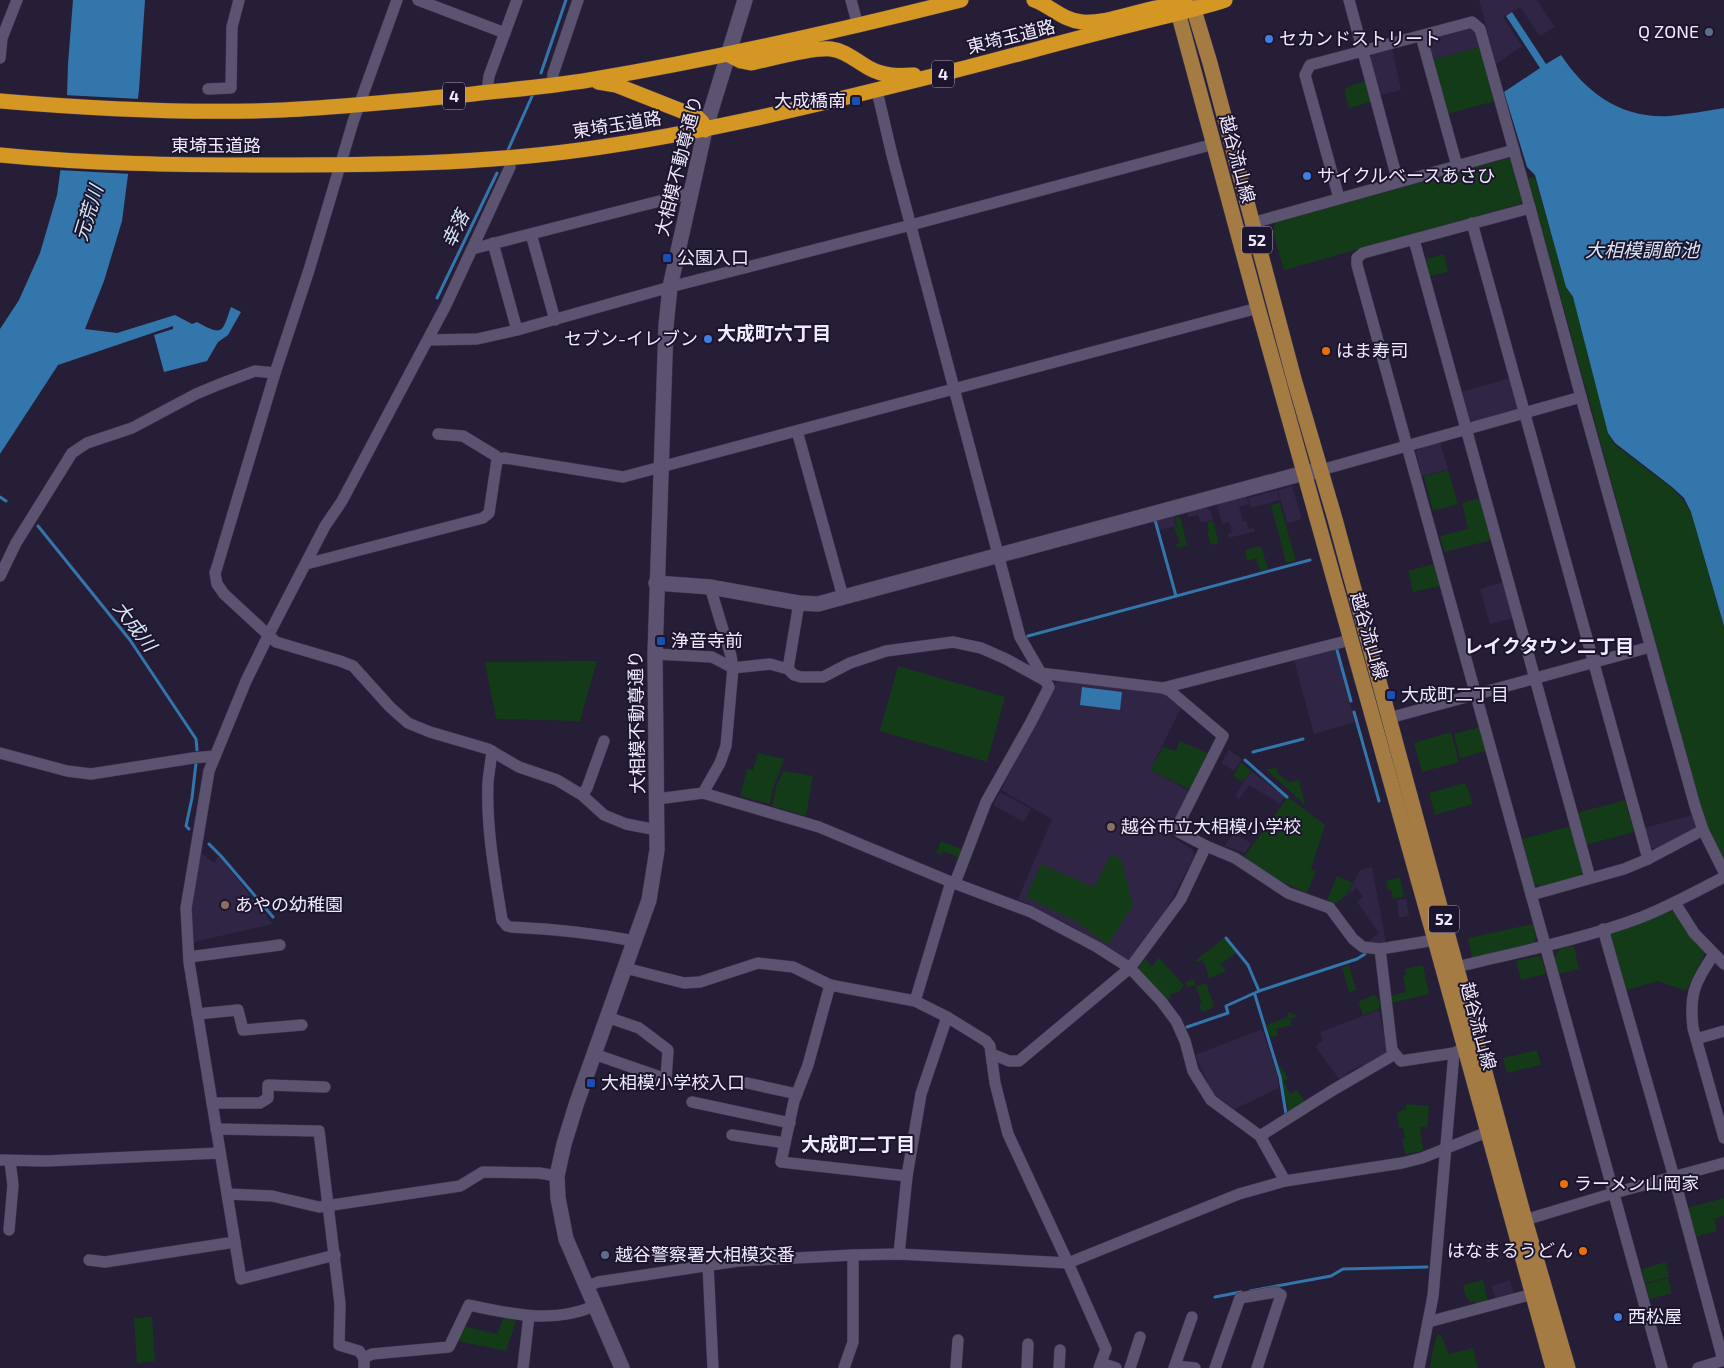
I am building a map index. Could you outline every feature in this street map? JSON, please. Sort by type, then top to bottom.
[{"type":"highway","name":"東埼玉道路","points":[[0,101],[116,109],[179,111],[283,110],[359,105],[487,92],[586,80],[727,54],[858,26],[961,0]]},
{"type":"highway","name":"4","points":[[1034,0],[1068,19],[1083,22],[1096,22],[1135,11],[1183,6]]},
{"type":"highway","name":"東埼玉道路","points":[[0,155],[177,165],[340,165],[449,162],[581,150],[706,130],[877,91],[952,72],[1183,6],[1225,0]]},
{"type":"highway","name":"4","points":[[727,54],[741,61],[751,63],[810,50],[832,49],[850,55],[868,68],[884,75],[900,76],[952,72]]},
{"type":"highway","points":[[586,80],[616,85],[697,117],[706,130]]},
{"type":"main road","name":"越谷流山線","points":[[1183,6],[1214,144],[1258,308],[1436,940],[1460,1051],[1487,1132],[1553,1368]]},
{"type":"main road","name":"越谷流山線","points":[[1183,6],[1252,223],[1525,1220],[1568,1368]]},
{"type":"street","points":[[0,58],[2,38],[16,0]]},
{"type":"street","points":[[208,89],[231,88],[232,27],[239,0]]},
{"type":"street","points":[[397,0],[359,105],[309,270],[275,373],[215,573],[217,584],[224,594],[276,642],[353,666],[390,707],[414,727],[492,751],[519,767],[557,780],[582,795],[604,815],[626,824],[657,830]]},
{"type":"street","points":[[418,0],[505,33]]},
{"type":"street","points":[[487,92],[489,76],[517,0]]},
{"type":"street","points":[[552,85],[552,74],[578,0]]},
{"type":"street","name":"大相模不動尊通り","points":[[622,1368],[566,1240],[558,1198],[557,1176],[564,1144],[577,1102],[649,900],[652,882],[657,850],[656,583],[666,326],[670,286],[706,130],[744,0]]},
{"type":"street","points":[[851,0],[858,26]]},
{"type":"street","points":[[1349,0],[1398,182]]},
{"type":"street","points":[[1339,198],[1305,75],[1310,65],[1472,22],[1480,28],[1650,647],[1703,830],[1724,872]]},
{"type":"street","points":[[1421,36],[1457,166]]},
{"type":"street","points":[[877,91],[1020,637],[1049,687],[986,802],[953,882],[915,1000]]},
{"type":"street","points":[[428,340],[477,339],[517,330],[670,286],[911,225],[1214,144]]},
{"type":"street","points":[[1252,223],[1514,150]]},
{"type":"street","points":[[335,1255],[241,1279],[197,1014],[189,957],[186,908],[210,771],[246,681],[325,526],[342,501],[446,305],[510,167],[509,158]]},
{"type":"street","points":[[472,249],[691,193]]},
{"type":"street","points":[[1530,208],[1363,253],[1358,258],[1356,264],[1662,1368]]},
{"type":"street","points":[[1472,223],[1648,859]]},
{"type":"street","points":[[531,234],[555,320]]},
{"type":"street","points":[[1414,240],[1590,878]]},
{"type":"street","points":[[494,243],[517,330]]},
{"type":"street","points":[[438,434],[463,436],[497,459],[505,458],[623,477],[1258,308]]},
{"type":"street","points":[[0,576],[16,543],[72,453],[88,444],[132,428],[204,390],[255,370],[275,373]]},
{"type":"street","points":[[656,583],[710,587],[814,605],[1407,447],[1581,397]]},
{"type":"street","points":[[797,431],[843,597]]},
{"type":"street","points":[[306,564],[484,518],[489,513],[497,459]]},
{"type":"street","points":[[703,793],[720,762],[726,746],[733,668],[710,587]]},
{"type":"street","points":[[788,669],[799,603]]},
{"type":"street","points":[[1163,688],[1350,640]]},
{"type":"street","points":[[655,654],[712,657],[733,668],[770,664],[788,669],[794,675],[800,677],[823,677],[850,663],[886,651],[954,642],[981,648],[1006,659],[1047,682]]},
{"type":"street","points":[[1389,718],[1650,647]]},
{"type":"street","points":[[1040,673],[1170,690],[1223,736],[1177,827],[1179,832],[1235,858],[1288,893],[1330,908],[1353,939],[1363,947],[1380,949],[1436,940]]},
{"type":"street","points":[[582,795],[587,788],[604,741]]},
{"type":"street","points":[[492,751],[488,782],[490,829],[502,920],[507,926],[511,927],[553,928],[635,941]]},
{"type":"street","points":[[0,753],[67,771],[91,774],[215,756]]},
{"type":"street","points":[[657,799],[703,793],[819,827],[1031,912],[1097,947],[1130,968],[1161,1001],[1176,1021],[1185,1041],[1193,1071],[1212,1100],[1260,1136],[1285,1181]]},
{"type":"street","points":[[1531,895],[1624,869],[1648,859],[1703,830]]},
{"type":"street","points":[[992,1054],[1009,1061],[1019,1061],[1130,968],[1180,899],[1206,846]]},
{"type":"street","points":[[1457,967],[1545,945],[1640,917],[1675,903],[1724,877]]},
{"type":"street","points":[[1675,903],[1694,933],[1724,964]]},
{"type":"street","points":[[1603,929],[1674,1177],[1723,1360],[1698,1368]]},
{"type":"street","points":[[189,957],[280,945]]},
{"type":"street","points":[[1380,949],[1392,1050],[1395,1054],[1401,1061],[1460,1051],[1447,1148],[1434,1296],[1418,1368]]},
{"type":"street","points":[[1714,954],[1700,973],[1692,992],[1691,1011],[1696,1039],[1724,1138]]},
{"type":"street","points":[[625,968],[684,982],[700,982],[758,963],[793,967],[830,985],[915,1000],[947,1017],[986,1042],[990,1046],[992,1054],[995,1083],[1008,1134],[1106,1349],[1100,1365],[1116,1368]]},
{"type":"street","points":[[830,985],[808,1065],[797,1094],[781,1162],[907,1176]]},
{"type":"street","points":[[197,1014],[238,1010],[243,1030],[302,1025]]},
{"type":"street","points":[[594,1054],[666,1079],[668,1050],[639,1028],[607,1017]]},
{"type":"street","points":[[899,1254],[907,1176],[921,1094],[947,1017]]},
{"type":"street","points":[[1696,1039],[1724,1031]]},
{"type":"street","points":[[1260,1136],[1395,1054]]},
{"type":"street","points":[[747,1083],[797,1094]]},
{"type":"street","points":[[212,1103],[260,1103],[268,1098],[268,1085],[325,1087]]},
{"type":"street","points":[[692,1102],[790,1123]]},
{"type":"street","points":[[216,1129],[319,1131],[340,1304],[339,1345],[360,1351],[364,1363],[372,1354],[449,1347],[469,1305],[529,1316],[552,1316],[585,1310],[594,1306]]},
{"type":"street","points":[[586,1287],[598,1282],[708,1264],[853,1255],[899,1254],[1068,1263],[1239,1194],[1285,1181],[1402,1163],[1422,1158],[1487,1132]]},
{"type":"street","points":[[732,1134],[785,1143]]},
{"type":"street","points":[[9,1230],[13,1185],[5,1161],[86,1160],[219,1153]]},
{"type":"street","points":[[1525,1220],[1724,1163]]},
{"type":"street","points":[[227,1194],[272,1196],[319,1207],[460,1186],[483,1172],[539,1173],[557,1176]]},
{"type":"street","points":[[89,1260],[105,1262],[235,1242]]},
{"type":"street","points":[[844,1368],[854,1342],[853,1255]]},
{"type":"street","points":[[708,1264],[713,1368]]},
{"type":"street","points":[[1215,1368],[1240,1298],[1276,1292],[1282,1296],[1256,1368]]},
{"type":"street","points":[[1428,1322],[1533,1294]]},
{"type":"street","points":[[523,1368],[529,1316]]},
{"type":"street","points":[[1192,1317],[1175,1367],[1195,1368]]},
{"type":"street","points":[[1130,1368],[1140,1337]]},
{"type":"street","points":[[956,1368],[958,1340]]},
{"type":"street","points":[[1027,1368],[1028,1344]]},
{"type":"street","points":[[1059,1368],[1060,1350]]},
{"type":"shaded area","points":[[1479,0],[1537,0],[1555,27],[1540,36],[1520,7],[1503,17],[1522,46],[1496,64]]},
{"type":"shaded area","points":[[1471,27],[1476,30],[1480,47],[1432,60],[1427,43],[1431,38]]},
{"type":"shaded area","points":[[1392,48],[1401,90],[1380,95],[1370,60],[1373,53]]},
{"type":"shaded area","points":[[1510,378],[1518,405],[1515,412],[1474,423],[1469,420],[1461,392]]},
{"type":"shaded area","points":[[1440,442],[1448,469],[1422,476],[1416,452],[1419,447]]},
{"type":"shaded area","points":[[1292,486],[1302,519],[1287,523],[1278,490]]},
{"type":"shaded area","points":[[1277,490],[1280,500],[1251,508],[1248,498]]},
{"type":"shaded area","points":[[1246,496],[1249,504],[1239,507],[1243,521],[1246,521],[1249,529],[1254,528],[1255,531],[1229,538],[1228,534],[1232,532],[1229,522],[1222,524],[1217,504]]},
{"type":"shaded area","points":[[1205,507],[1211,511],[1213,520],[1201,523],[1198,515],[1188,517],[1187,512]]},
{"type":"shaded area","points":[[1175,515],[1176,526],[1159,530],[1156,520]]},
{"type":"shaded area","points":[[1503,582],[1513,618],[1490,624],[1480,589]]},
{"type":"shaded area","points":[[1336,649],[1355,722],[1314,734],[1294,660]]},
{"type":"shaded area","name":"越谷市立大相模小学校","points":[[1060,679],[1166,693],[1182,706],[1150,770],[1190,791],[1169,835],[1193,850],[1194,857],[1168,906],[1131,959],[1123,960],[1076,928],[1018,899],[1052,819],[1001,790],[1056,682]]},
{"type":"shaded area","points":[[1229,750],[1242,759],[1234,771],[1221,763]]},
{"type":"shaded area","points":[[1251,771],[1285,797],[1280,804],[1249,785],[1239,799],[1235,796]]},
{"type":"shaded area","points":[[1000,792],[1031,809],[1024,822],[993,805]]},
{"type":"shaded area","points":[[1693,815],[1696,825],[1693,831],[1657,850],[1648,846],[1644,828]]},
{"type":"shaded area","points":[[1236,829],[1242,833],[1240,837],[1251,843],[1245,853],[1225,846]]},
{"type":"shaded area","name":"あやの幼稚園","points":[[201,853],[214,863],[219,856],[273,924],[194,942],[191,918],[192,892]]},
{"type":"shaded area","points":[[1372,867],[1386,943],[1370,944],[1368,942],[1379,933],[1357,902],[1363,897],[1357,888],[1348,894],[1360,870]]},
{"type":"shaded area","points":[[1406,899],[1409,916],[1399,918],[1397,900]]},
{"type":"shaded area","points":[[1379,1010],[1387,1051],[1386,1055],[1349,1071],[1340,1080],[1315,1046],[1323,1040],[1320,1032]]},
{"type":"shaded area","points":[[1262,1029],[1278,1076],[1279,1088],[1235,1109],[1213,1094],[1195,1055]]},
{"type":"shaded area","points":[[1497,1239],[1502,1258],[1487,1262],[1482,1243]]},
{"type":"shaded area","points":[[1510,1280],[1514,1295],[1496,1301],[1492,1286]]},
{"type":"green space","points":[[1480,47],[1495,101],[1447,114],[1432,60]]},
{"type":"green space","points":[[1366,81],[1371,102],[1349,108],[1344,89]]},
{"type":"green space","points":[[1512,159],[1523,200],[1519,204],[1284,270],[1273,232],[1276,222]]},
{"type":"green space","points":[[1528,178],[1535,178],[1567,289],[1574,300],[1609,436],[1615,445],[1673,489],[1684,501],[1692,515],[1724,628],[1724,861],[1707,824],[1697,793]]},
{"type":"green space","points":[[1444,254],[1448,272],[1430,276],[1426,259]]},
{"type":"green space","points":[[1448,470],[1458,504],[1433,511],[1424,476]]},
{"type":"green space","points":[[1481,498],[1492,540],[1444,552],[1440,536],[1468,529],[1462,503]]},
{"type":"green space","points":[[1280,503],[1296,561],[1286,563],[1271,505]]},
{"type":"green space","points":[[1176,516],[1181,519],[1187,545],[1177,548],[1176,544],[1180,543],[1174,527],[1177,526]]},
{"type":"green space","points":[[1213,521],[1219,543],[1211,545],[1207,532],[1209,531],[1207,523]]},
{"type":"green space","points":[[1261,546],[1268,569],[1260,571],[1256,558],[1247,561],[1245,550]]},
{"type":"green space","points":[[1434,564],[1440,586],[1413,592],[1408,571]]},
{"type":"green space","points":[[597,661],[580,721],[496,719],[485,662]]},
{"type":"green space","points":[[898,666],[1005,697],[987,762],[880,731]]},
{"type":"green space","points":[[1480,727],[1486,751],[1460,758],[1454,734]]},
{"type":"green space","points":[[1451,732],[1459,762],[1422,772],[1414,743]]},
{"type":"green space","points":[[1180,741],[1209,754],[1191,790],[1150,770],[1163,747],[1176,751]]},
{"type":"green space","points":[[758,753],[784,759],[773,789],[770,804],[740,796],[747,769],[753,770]]},
{"type":"green space","points":[[1241,762],[1251,771],[1243,782],[1233,776]]},
{"type":"green space","points":[[1276,767],[1278,774],[1289,782],[1299,780],[1305,805],[1267,770]]},
{"type":"green space","points":[[783,771],[813,776],[806,816],[772,806],[776,787]]},
{"type":"green space","points":[[1464,783],[1468,788],[1472,804],[1435,815],[1429,793]]},
{"type":"green space","points":[[1288,797],[1325,825],[1311,869],[1316,871],[1307,893],[1268,875],[1244,857]]},
{"type":"green space","points":[[1625,800],[1634,832],[1585,845],[1577,813]]},
{"type":"green space","points":[[1571,826],[1583,871],[1579,877],[1543,888],[1534,883],[1522,839]]},
{"type":"green space","points":[[941,841],[964,850],[960,858],[943,851],[941,855],[936,853]]},
{"type":"green space","points":[[1111,854],[1121,859],[1133,905],[1108,945],[1075,921],[1026,897],[1041,864],[1094,887]]},
{"type":"green space","points":[[1337,876],[1353,883],[1346,896],[1335,904],[1327,900]]},
{"type":"green space","points":[[1400,877],[1404,897],[1393,899],[1386,881]]},
{"type":"green space","points":[[1668,911],[1673,911],[1705,953],[1686,991],[1658,981],[1627,990],[1610,935],[1613,930]]},
{"type":"green space","points":[[1533,924],[1536,938],[1534,943],[1472,958],[1468,938]]},
{"type":"green space","points":[[1224,938],[1236,953],[1221,964],[1226,971],[1209,979],[1205,963],[1203,964],[1202,960],[1197,962],[1196,960]]},
{"type":"green space","points":[[1574,946],[1579,969],[1559,974],[1554,958],[1559,949]]},
{"type":"green space","points":[[1538,956],[1542,959],[1546,974],[1521,980],[1516,961]]},
{"type":"green space","points":[[1159,958],[1184,985],[1179,992],[1171,994],[1167,1003],[1138,968],[1145,959],[1152,966]]},
{"type":"green space","points":[[1349,965],[1356,990],[1349,992],[1342,967]]},
{"type":"green space","points":[[1423,965],[1429,994],[1392,1003],[1390,996],[1406,992],[1403,976],[1406,975],[1405,969]]},
{"type":"green space","points":[[1194,979],[1196,987],[1206,983],[1214,1006],[1211,1009],[1202,1012],[1199,1004],[1202,1003],[1195,985],[1187,987],[1185,982]]},
{"type":"green space","points":[[1374,995],[1379,1000],[1379,1009],[1363,1015],[1358,1002]]},
{"type":"green space","points":[[1288,1012],[1299,1016],[1290,1019],[1291,1025],[1276,1029],[1278,1035],[1271,1038],[1266,1025],[1287,1018]]},
{"type":"green space","points":[[1537,1050],[1541,1065],[1507,1073],[1503,1058]]},
{"type":"green space","points":[[1277,1064],[1288,1078],[1284,1082],[1290,1094],[1297,1090],[1305,1102],[1289,1113]]},
{"type":"green space","points":[[1406,1104],[1429,1106],[1427,1127],[1420,1127],[1423,1151],[1405,1154],[1402,1139],[1405,1139],[1403,1128],[1399,1128],[1397,1112],[1406,1109]]},
{"type":"green space","points":[[1724,1198],[1724,1216],[1714,1219],[1717,1231],[1695,1237],[1687,1208]]},
{"type":"green space","points":[[1666,1262],[1669,1277],[1645,1283],[1642,1269]]},
{"type":"green space","points":[[1668,1278],[1672,1293],[1650,1299],[1645,1284]]},
{"type":"green space","points":[[1483,1280],[1488,1302],[1476,1305],[1475,1301],[1470,1302],[1469,1298],[1466,1298],[1463,1285]]},
{"type":"green space","points":[[152,1317],[155,1361],[137,1363],[134,1318]]},
{"type":"green space","points":[[504,1317],[516,1321],[506,1351],[457,1341],[463,1326],[497,1334]]},
{"type":"green space","points":[[1437,1334],[1441,1336],[1449,1354],[1473,1348],[1478,1368],[1431,1368],[1430,1364]]},
{"type":"water","name":"元荒川","points":[[73,0],[145,0],[139,90],[122,221],[104,281],[85,329],[117,333],[175,315],[192,324],[197,322],[212,330],[221,330],[231,307],[241,312],[228,335],[218,342],[207,361],[164,372],[154,335],[173,329],[173,326],[58,365],[0,454],[0,329],[19,300],[40,253],[57,195],[66,129],[68,64]]},
{"type":"water","name":"大相模調節池","points":[[1512,12],[1546,64],[1561,55],[1571,69],[1594,92],[1621,108],[1653,116],[1670,116],[1724,108],[1724,626],[1691,512],[1684,498],[1615,443],[1608,433],[1573,297],[1566,287],[1535,175],[1527,167],[1504,92],[1540,68],[1506,16]]},
{"type":"water","points":[[1082,687],[1122,692],[1120,710],[1080,705]]},
{"type":"pier","points":[[64,95],[140,99],[131,174],[58,170],[63,129]]},
{"type":"waterway","name":"幸落","points":[[541,73],[566,0]]},
{"type":"waterway","name":"幸落","points":[[508,150],[533,94]]},
{"type":"waterway","name":"幸落","points":[[437,298],[497,173]]},
{"type":"waterway","name":"大成川","points":[[0,497],[6,501]]},
{"type":"waterway","points":[[1155,520],[1176,596]]},
{"type":"waterway","name":"大成川","points":[[38,526],[130,640],[196,739],[197,750]]},
{"type":"waterway","points":[[1028,636],[1310,560]]},
{"type":"waterway","points":[[1337,650],[1351,701]]},
{"type":"waterway","points":[[1354,712],[1379,801]]},
{"type":"waterway","points":[[1253,752],[1303,739]]},
{"type":"waterway","points":[[1245,760],[1287,797]]},
{"type":"waterway","name":"大成川","points":[[189,829],[186,826],[192,798],[196,763]]},
{"type":"waterway","name":"大成川","points":[[209,844],[273,917]]},
{"type":"waterway","points":[[1226,938],[1248,965],[1259,991]]},
{"type":"waterway","points":[[1187,1027],[1228,1013],[1226,1006],[1259,991],[1357,959],[1365,954]]},
{"type":"waterway","points":[[1255,995],[1280,1077],[1286,1114]]},
{"type":"waterway","points":[[1250,1291],[1331,1276],[1343,1269],[1427,1267]]},
{"type":"waterway","points":[[1215,1297],[1241,1292]]},
{"type":"place","name":"Q ZONE","points":[[1709,32]]},
{"type":"place","name":"セカンドストリート","points":[[1269,39]]},
{"type":"place","name":"大成橋南","points":[[856,101]]},
{"type":"place","name":"サイクルベースあさひ","points":[[1307,176]]},
{"type":"place","name":"公園入口","points":[[667,258]]},
{"type":"place","name":"セブン-イレブン","points":[[708,339]]},
{"type":"place","name":"はま寿司","points":[[1326,351]]},
{"type":"place","name":"浄音寺前","points":[[661,641]]},
{"type":"place","name":"大成町二丁目","points":[[1391,695]]},
{"type":"place","name":"越谷市立大相模小学校","points":[[1111,827]]},
{"type":"place","name":"あやの幼稚園","points":[[225,905]]},
{"type":"place","name":"大相模小学校入口","points":[[591,1083]]},
{"type":"place","name":"ラーメン山岡家","points":[[1564,1184]]},
{"type":"place","name":"はなまるうどん","points":[[1583,1251]]},
{"type":"place","name":"越谷警察署大相模交番","points":[[605,1255]]},
{"type":"place","name":"西松屋","points":[[1618,1317]]},
{"type":"district","name":"大成町六丁目","points":[[774,333]]},
{"type":"district","name":"レイクタウン二丁目","points":[[1549,646]]},
{"type":"district","name":"大成町二丁目","points":[[858,1144]]}]
